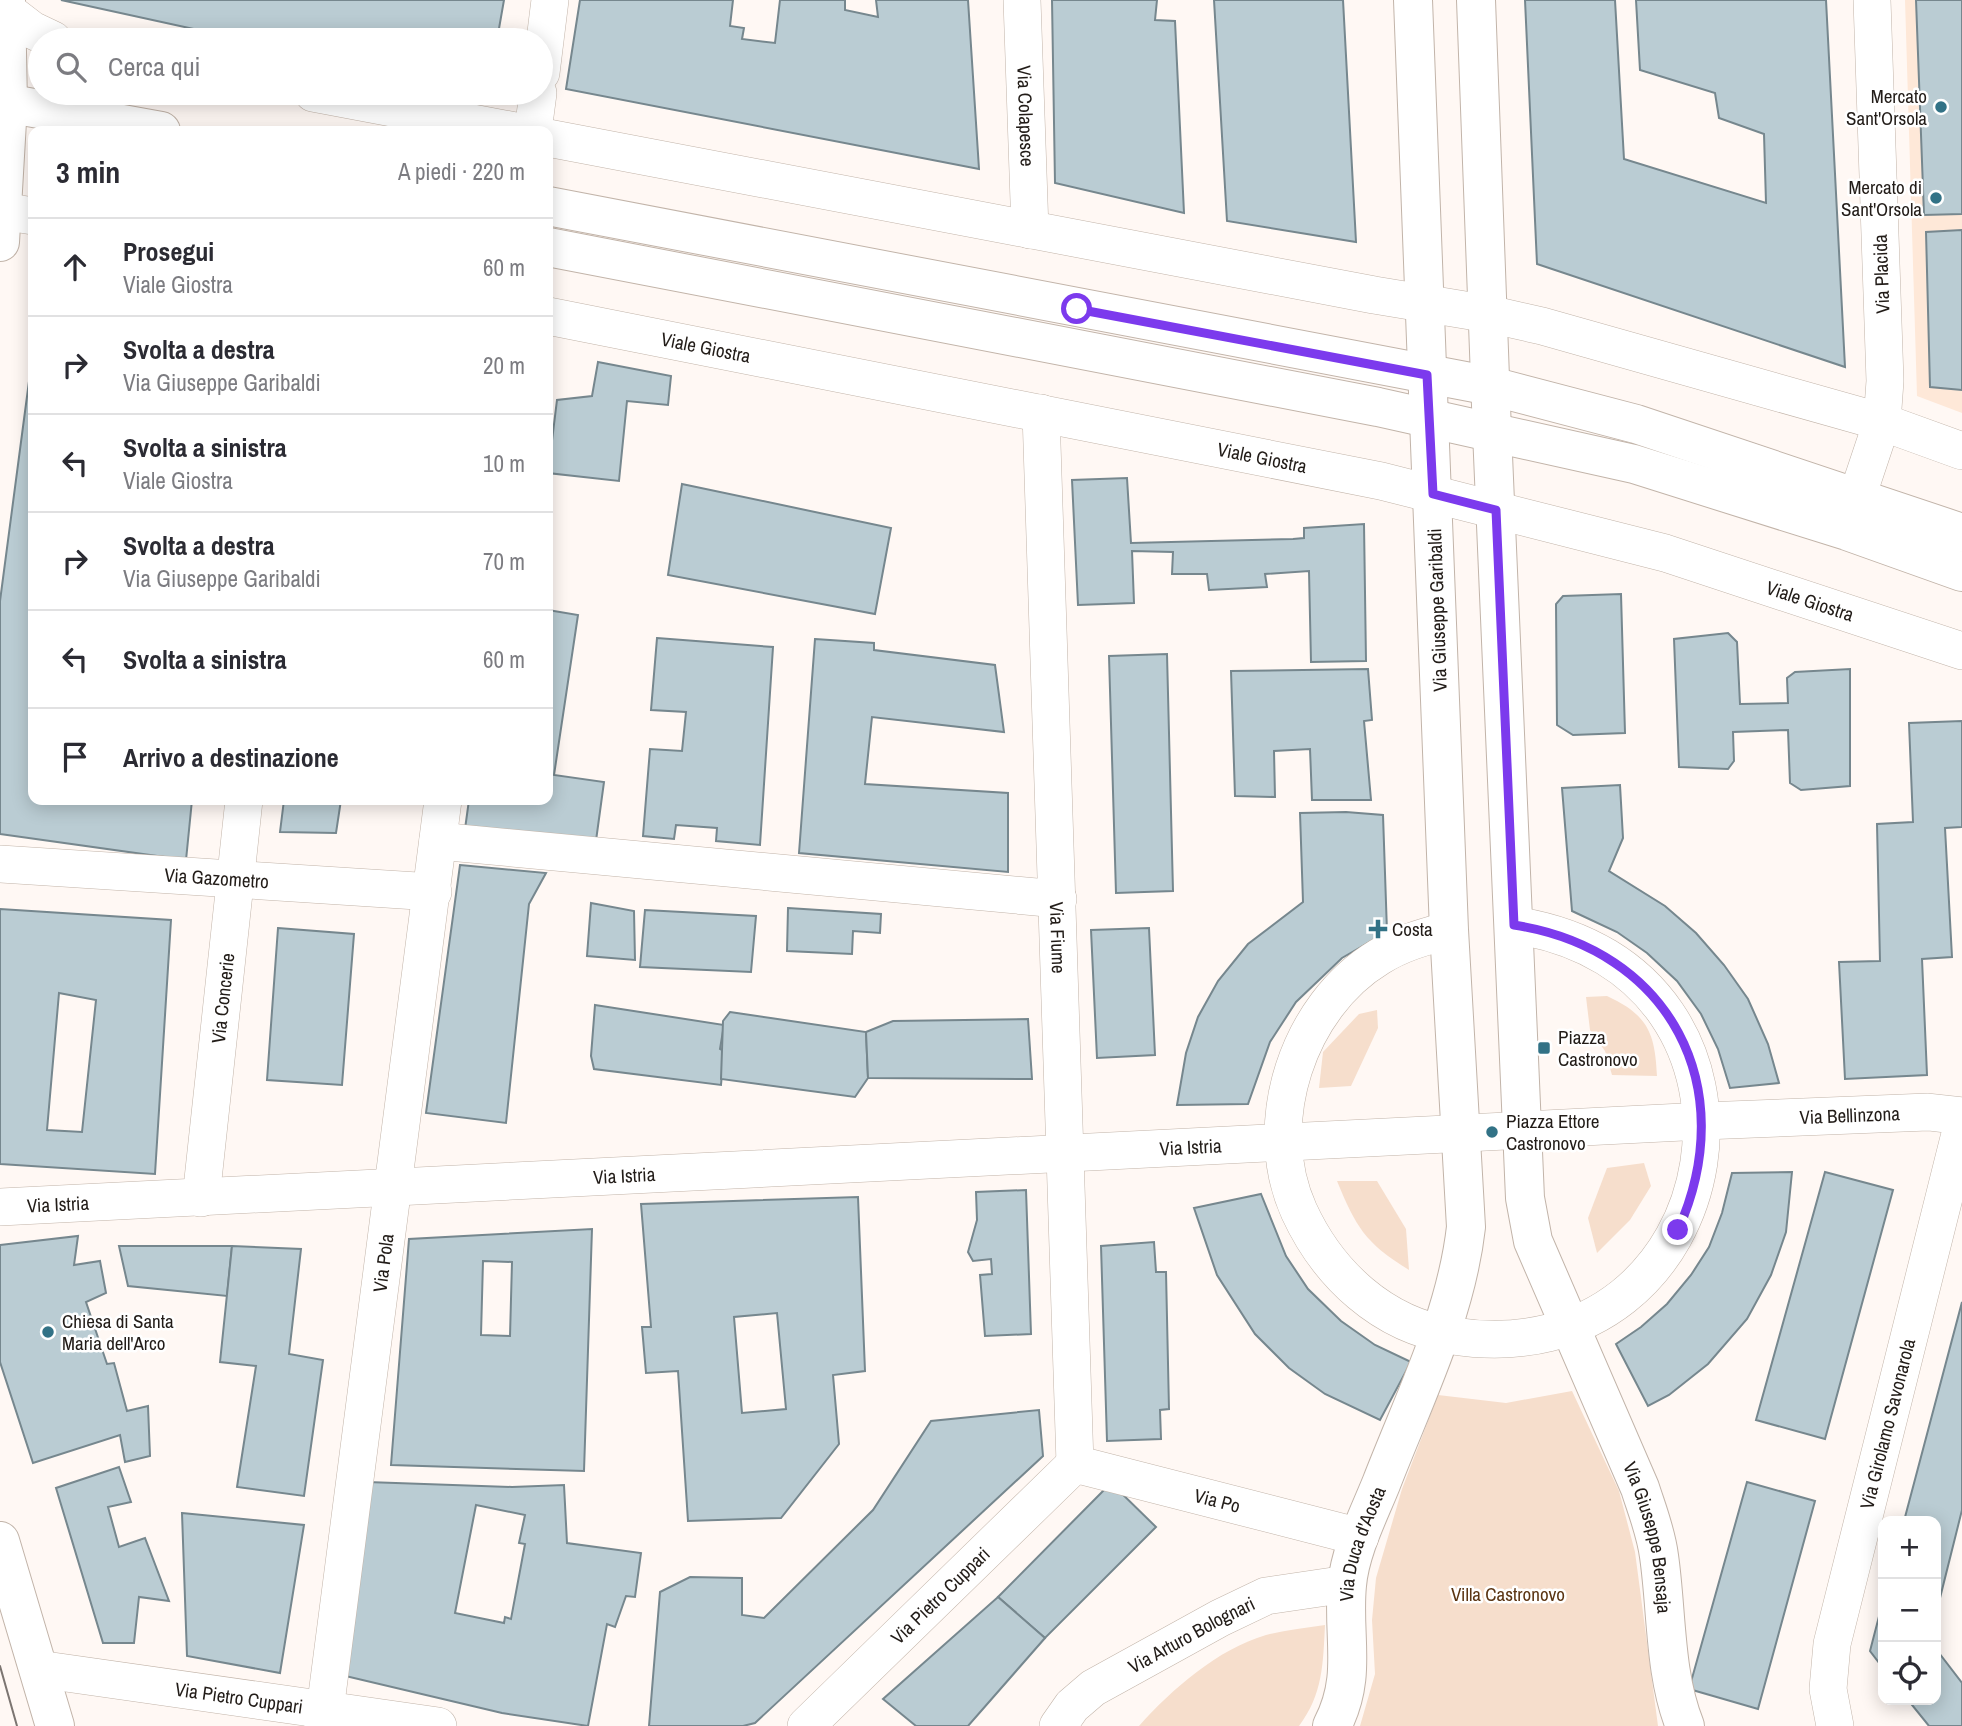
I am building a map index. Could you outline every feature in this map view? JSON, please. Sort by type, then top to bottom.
[{"type":"main road","name":"Via Giuseppe Garibaldi","points":[[1413,0],[1449,930],[1461,1135]]},
{"type":"main road","points":[[1476,0],[1522,1132]]},
{"type":"main road","points":[[6,5],[16,54],[4,103],[13,144],[12,223]]},
{"type":"main road","points":[[4,103],[133,126]]},
{"type":"main road","points":[[553,207],[1491,386],[1636,424],[1962,533]]},
{"type":"main road","points":[[553,248],[1429,419],[1634,464],[1847,531],[1962,572]]},
{"type":"main road","name":"Via Giuseppe Bensaja","points":[[1522,1132],[1525,1198],[1533,1241],[1640,1488],[1652,1523],[1659,1553],[1673,1677],[1685,1726]]},
{"type":"main road","name":"Via Duca d'Aosta","points":[[1332,1726],[1344,1703],[1348,1675],[1347,1584],[1360,1537],[1433,1350],[1461,1269],[1466,1227],[1461,1135]]},
{"type":"main road","points":[[0,1541],[55,1726]]},
{"type":"street","points":[[547,28],[550,0]]},
{"type":"street","name":"Via Colapesce","points":[[1023,0],[1030,230]]},
{"type":"street","name":"Via Placida","points":[[1857,496],[1882,422],[1885,381],[1872,0]]},
{"type":"street","points":[[6,5],[30,28]]},
{"type":"street","points":[[377,105],[488,126]]},
{"type":"street","points":[[534,126],[536,105]]},
{"type":"street","points":[[553,139],[1425,305],[1489,314],[1882,422],[1962,452]]},
{"type":"street","name":"Viale Giostra","points":[[553,317],[1381,481],[1665,554],[1962,651]]},
{"type":"street","name":"Via Fiume","points":[[1041,413],[1075,1464]]},
{"type":"street","name":"Via Concerie","points":[[201,1198],[244,805]]},
{"type":"street","name":"Via Pola","points":[[324,1717],[442,805]]},
{"type":"street","points":[[438,841],[1058,899]]},
{"type":"street","name":"Via Gazometro","points":[[0,864],[433,892]]},
{"type":"street","points":[[1449,930],[1408,941],[1376,958],[1348,981],[1324,1008],[1306,1039],[1292,1072],[1285,1108],[1267,1144],[1288,1176],[1297,1207],[1331,1264],[1379,1308],[1409,1323],[1433,1350],[1483,1340],[1526,1339],[1575,1343],[1602,1311],[1632,1289],[1664,1251],[1693,1196],[1701,1160],[1719,1121],[1698,1086],[1687,1051],[1670,1018],[1646,989],[1619,964],[1587,945],[1553,931],[1514,925]]},
{"type":"street","name":"Via Bellinzona","points":[[1522,1132],[1928,1112],[1962,1116]]},
{"type":"street","name":"Via Girolamo Savonarola","points":[[1834,1725],[1828,1689],[1832,1644],[1962,1126]]},
{"type":"street","name":"Via Istria","points":[[0,1207],[1522,1132]]},
{"type":"street","name":"Via Po","points":[[1075,1464],[1360,1537]]},
{"type":"street","name":"Via Pietro Cuppari","points":[[806,1726],[1075,1464]]},
{"type":"street","name":"Via Arturo Bolognari","points":[[1058,1726],[1072,1706],[1101,1683],[1220,1618],[1266,1596],[1347,1584]]},
{"type":"street","name":"Via Pietro Cuppari","points":[[38,1669],[324,1717],[438,1726]]},
{"type":"shaded area","name":"Mercato di Sant'Orsola","points":[[1905,0],[1962,0],[1962,413],[1917,396]]},
{"type":"green space","points":[[1607,996],[1632,1010],[1647,1027],[1654,1048],[1657,1076],[1612,1075],[1605,1051],[1590,1030],[1586,997]]},
{"type":"green space","points":[[1377,1010],[1378,1028],[1351,1086],[1319,1088],[1323,1052],[1359,1014]]},
{"type":"green space","points":[[1644,1163],[1651,1186],[1630,1220],[1597,1253],[1588,1218],[1607,1168]]},
{"type":"green space","points":[[1337,1181],[1377,1181],[1406,1229],[1409,1270],[1382,1251],[1364,1233],[1350,1211]]},
{"type":"green space","name":"Villa Castronovo","points":[[1572,1391],[1619,1491],[1635,1552],[1658,1726],[1360,1726],[1375,1674],[1372,1620],[1376,1578],[1402,1489],[1438,1395],[1506,1403]]},
{"type":"green space","points":[[1325,1625],[1317,1690],[1299,1726],[1139,1726],[1181,1685],[1213,1660],[1231,1650],[1266,1635]]},
{"type":"building","points":[[61,0],[504,0],[499,28],[189,28]]},
{"type":"building","points":[[580,0],[733,0],[730,26],[744,28],[742,39],[775,43],[780,0],[845,0],[845,10],[878,17],[876,0],[968,0],[979,169],[566,89]]},
{"type":"building","points":[[1052,0],[1157,0],[1155,20],[1175,21],[1184,213],[1055,183]]},
{"type":"building","points":[[1214,0],[1343,0],[1356,242],[1227,221]]},
{"type":"building","points":[[1525,0],[1615,0],[1624,159],[1766,203],[1764,134],[1719,118],[1715,93],[1640,70],[1636,0],[1826,0],[1845,367],[1537,264]]},
{"type":"building","name":"Mercato Sant'Orsola","points":[[1916,0],[1962,0],[1962,214],[1924,215]]},
{"type":"building","points":[[1962,230],[1962,390],[1930,387],[1926,232]]},
{"type":"building","points":[[598,362],[671,376],[668,405],[627,401],[619,481],[553,474],[553,432],[557,400],[592,396]]},
{"type":"building","points":[[28,389],[28,805],[192,805],[186,860],[0,834],[0,601]]},
{"type":"building","points":[[1127,478],[1131,543],[1293,539],[1304,538],[1304,528],[1364,524],[1366,661],[1311,662],[1309,571],[1265,574],[1267,587],[1209,590],[1207,574],[1172,574],[1173,552],[1132,551],[1134,603],[1078,605],[1072,480]]},
{"type":"building","points":[[682,484],[891,528],[875,614],[668,575]]},
{"type":"building","points":[[1621,594],[1625,733],[1573,735],[1557,725],[1556,604],[1563,596]]},
{"type":"building","points":[[553,611],[578,615],[554,775],[604,782],[595,848],[465,829],[468,805],[553,805]]},
{"type":"building","points":[[1728,633],[1737,642],[1740,704],[1788,703],[1787,678],[1795,672],[1850,669],[1850,786],[1801,790],[1790,783],[1788,730],[1733,732],[1734,761],[1728,769],[1679,767],[1674,639]]},
{"type":"building","points":[[657,638],[773,647],[760,845],[716,841],[717,828],[676,825],[674,839],[643,836],[650,749],[682,751],[686,712],[651,710]]},
{"type":"building","points":[[815,639],[874,643],[874,650],[995,665],[1004,732],[872,717],[865,784],[1008,793],[1008,872],[799,853]]},
{"type":"building","points":[[1167,654],[1173,891],[1116,893],[1109,656]]},
{"type":"building","points":[[1368,669],[1372,720],[1364,721],[1371,800],[1312,800],[1310,749],[1274,751],[1275,797],[1235,796],[1231,671]]},
{"type":"building","points":[[1962,721],[1962,827],[1945,828],[1952,957],[1922,959],[1927,1075],[1845,1079],[1839,962],[1880,961],[1877,824],[1913,822],[1909,723]]},
{"type":"building","points":[[1620,785],[1623,838],[1609,871],[1665,906],[1696,933],[1724,965],[1748,999],[1768,1044],[1779,1083],[1730,1088],[1718,1049],[1701,1014],[1677,981],[1647,953],[1617,932],[1572,911],[1562,788]]},
{"type":"building","points":[[283,805],[340,805],[336,833],[280,832]]},
{"type":"building","points":[[1346,812],[1383,815],[1387,932],[1342,958],[1296,1002],[1270,1042],[1248,1104],[1177,1105],[1186,1053],[1198,1017],[1218,981],[1248,944],[1303,902],[1300,813]]},
{"type":"building","points":[[460,865],[546,873],[529,904],[506,1123],[426,1113]]},
{"type":"building","points":[[591,903],[634,911],[635,960],[587,956]]},
{"type":"building","points":[[788,908],[881,914],[880,933],[853,931],[852,954],[787,951]]},
{"type":"building","points":[[0,909],[171,920],[155,1174],[0,1164]],"holes":[[[59,993],[96,1000],[82,1132],[47,1130]]]},
{"type":"building","points":[[645,910],[756,916],[751,972],[640,967]]},
{"type":"building","points":[[278,928],[354,934],[342,1085],[267,1080]]},
{"type":"building","points":[[1149,928],[1155,1055],[1097,1058],[1091,930]]},
{"type":"building","points":[[595,1005],[724,1025],[720,1049],[724,1051],[721,1085],[594,1069],[591,1056]]},
{"type":"building","points":[[730,1012],[866,1032],[868,1078],[855,1097],[721,1079],[723,1021]]},
{"type":"building","points":[[1028,1019],[1032,1079],[868,1078],[866,1032],[893,1021]]},
{"type":"building","points":[[1792,1172],[1786,1232],[1771,1275],[1747,1319],[1708,1364],[1669,1395],[1648,1406],[1616,1344],[1667,1304],[1691,1275],[1709,1247],[1722,1213],[1732,1173]]},
{"type":"building","points":[[1825,1172],[1893,1190],[1825,1439],[1756,1420]]},
{"type":"building","points":[[1026,1190],[1031,1334],[985,1336],[980,1275],[992,1274],[991,1259],[973,1261],[968,1252],[977,1220],[976,1192]]},
{"type":"building","points":[[1261,1194],[1286,1256],[1308,1289],[1341,1321],[1375,1345],[1411,1362],[1380,1420],[1325,1394],[1289,1368],[1255,1334],[1217,1275],[1194,1208]]},
{"type":"building","points":[[858,1197],[865,1371],[833,1375],[839,1444],[781,1518],[688,1521],[678,1371],[646,1373],[642,1327],[651,1327],[641,1204]],"holes":[[[777,1313],[786,1409],[742,1413],[734,1317]]]},
{"type":"building","points":[[592,1229],[584,1471],[391,1465],[409,1239]],"holes":[[[483,1261],[512,1262],[510,1336],[481,1335]]]},
{"type":"building","name":"Chiesa di Santa Maria dell'Arco","points":[[78,1236],[74,1265],[100,1261],[106,1293],[86,1302],[107,1364],[114,1363],[127,1411],[148,1406],[150,1456],[125,1462],[120,1435],[33,1463],[0,1362],[0,1245]]},
{"type":"building","points":[[1154,1242],[1156,1272],[1166,1272],[1169,1409],[1160,1410],[1161,1439],[1107,1441],[1101,1246]]},
{"type":"building","points":[[119,1246],[232,1246],[227,1296],[128,1286]]},
{"type":"building","points":[[232,1246],[301,1249],[289,1354],[323,1360],[304,1496],[237,1487],[256,1366],[220,1362]]},
{"type":"building","points":[[1962,1302],[1962,1510],[1941,1594],[1941,1516],[1905,1516]]},
{"type":"building","points":[[1039,1410],[1043,1456],[755,1723],[743,1726],[649,1726],[660,1592],[690,1577],[742,1578],[742,1615],[764,1618],[873,1510],[931,1421]]},
{"type":"building","points":[[119,1467],[131,1502],[108,1507],[119,1547],[145,1538],[169,1601],[139,1597],[134,1643],[103,1643],[56,1488]]},
{"type":"building","points":[[367,1482],[512,1487],[564,1485],[567,1543],[641,1553],[635,1597],[626,1596],[615,1627],[607,1624],[588,1726],[502,1713],[337,1674]],"holes":[[[476,1505],[525,1515],[519,1543],[525,1544],[511,1619],[505,1617],[504,1623],[455,1613]]]},
{"type":"building","points":[[1747,1482],[1815,1501],[1758,1709],[1689,1689]]},
{"type":"building","points":[[1111,1483],[1156,1527],[1045,1638],[998,1597]]},
{"type":"building","points":[[182,1513],[304,1525],[280,1673],[187,1656]]},
{"type":"building","points":[[998,1597],[1045,1638],[968,1726],[916,1726],[883,1699]]},
{"type":"building","points":[[1878,1620],[1878,1661],[1870,1651]]},
{"type":"building","points":[[1941,1656],[1962,1683],[1962,1726],[1929,1726],[1912,1705],[1941,1705]]},
{"type":"tram line","points":[[0,1666],[17,1726]]},
{"type":"place","name":"Mercato Sant'Orsola","points":[[1941,107]]},
{"type":"place","name":"Mercato di Sant'Orsola","points":[[1936,198]]},
{"type":"place","name":"Costa","points":[[1378,929]]},
{"type":"place","name":"Piazza Castronovo","points":[[1544,1048]]},
{"type":"place","name":"Piazza Ettore Castronovo","points":[[1492,1132]]},
{"type":"place","name":"Chiesa di Santa Maria dell'Arco","points":[[48,1332]]},
{"type":"route","points":[[1077,309],[1427,375],[1433,494],[1496,510],[1514,925],[1553,931],[1587,945],[1619,964],[1646,989],[1670,1018],[1687,1051],[1698,1086],[1703,1121],[1701,1160],[1693,1196],[1678,1230]]}]
